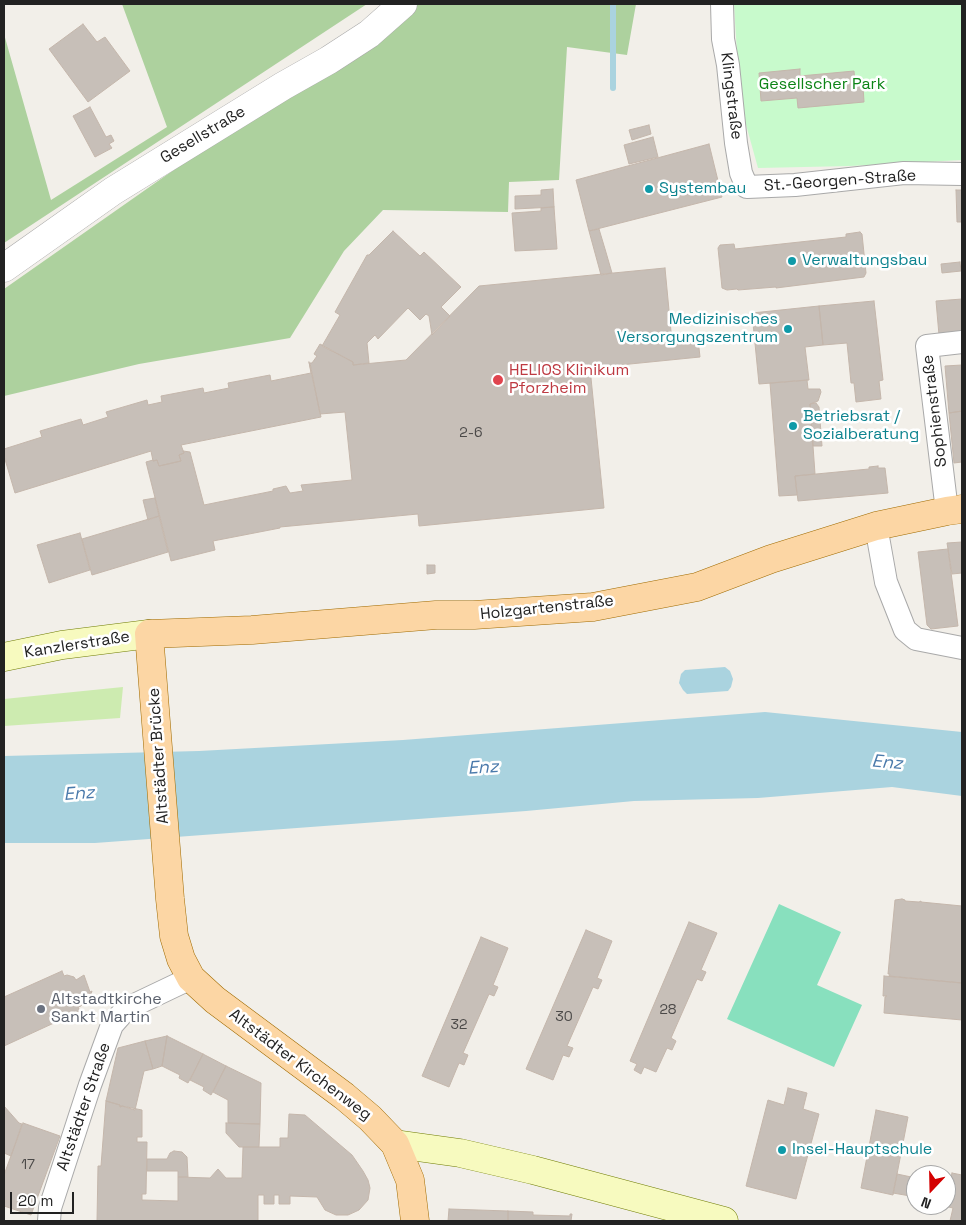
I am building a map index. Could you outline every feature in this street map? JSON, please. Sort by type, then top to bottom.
[{"type":"main road","name":"Holzgartenstraße","points":[[149,634],[252,630],[436,616],[474,616],[593,607],[697,587],[771,559],[876,526],[955,510]]},
{"type":"main road","name":"Kanzlerstraße","points":[[4,657],[62,645],[149,634]]},
{"type":"main road","name":"Altstädter Brücke","points":[[149,634],[166,841]]},
{"type":"main road","name":"Altstädter Kirchenweg","points":[[166,841],[170,896],[177,948],[192,978],[215,1000],[344,1096],[370,1118],[395,1144]]},
{"type":"main road","points":[[395,1144],[410,1180],[416,1221]]},
{"type":"main road","points":[[395,1144],[460,1153],[533,1170],[724,1221]]},
{"type":"street","name":"Gesellstraße","points":[[4,268],[113,191],[369,34],[403,4]]},
{"type":"street","name":"Klingstraße","points":[[722,4],[723,39],[728,65],[736,143],[741,173],[747,187]]},
{"type":"street","name":"St.-Georgen-Straße","points":[[747,187],[795,185],[904,173],[962,174]]},
{"type":"street","name":"Sophienstraße","points":[[955,510],[927,346],[962,342]]},
{"type":"street","points":[[876,526],[886,582],[904,630],[916,639],[962,648]]},
{"type":"street","name":"Altstädter Straße","points":[[49,1221],[50,1208],[90,1085],[112,1025],[126,1009],[192,978]]},
{"type":"green space","points":[[122,4],[367,4],[4,243],[4,34],[51,200],[167,127]]},
{"type":"green space","points":[[416,4],[636,4],[627,55],[567,47],[559,180],[509,182],[508,212],[383,210],[344,251],[290,338],[139,364],[4,396],[4,289],[178,167],[379,42]]},
{"type":"green space","name":"Gesellscher Park","points":[[734,4],[962,4],[962,160],[850,166],[758,168],[740,103]]},
{"type":"green space","points":[[123,687],[120,718],[4,726],[4,699]]},
{"type":"green space","points":[[779,904],[841,932],[817,985],[862,1005],[834,1067],[727,1019]]},
{"type":"water","points":[[725,667],[730,671],[733,679],[728,691],[687,694],[679,683],[681,674],[685,670]]},
{"type":"water","name":"Enz","points":[[765,712],[962,732],[962,796],[892,787],[758,798],[634,801],[526,811],[95,843],[4,843],[4,756],[199,751],[403,740]]},
{"type":"building","points":[[83,24],[97,42],[105,37],[130,71],[88,102],[49,49]]},
{"type":"building","points":[[800,69],[800,76],[854,71],[855,82],[850,82],[851,87],[863,86],[864,102],[798,108],[797,98],[761,101],[759,73]]},
{"type":"building","points":[[90,107],[106,137],[111,135],[114,141],[109,144],[112,148],[95,157],[73,116]]},
{"type":"building","points":[[649,125],[651,134],[632,140],[629,130]]},
{"type":"building","points":[[653,137],[658,157],[629,164],[624,145]]},
{"type":"building","name":"Systembau","points":[[709,144],[722,197],[589,231],[576,180]]},
{"type":"building","points":[[553,189],[554,207],[515,209],[515,196],[541,195],[541,190]]},
{"type":"building","points":[[956,190],[962,190],[962,222],[957,222]]},
{"type":"building","points":[[554,207],[557,249],[515,251],[512,213],[541,211],[541,208]]},
{"type":"building","points":[[599,229],[612,273],[601,275],[589,231]]},
{"type":"building","points":[[393,231],[420,256],[424,252],[461,287],[441,307],[450,316],[432,335],[429,316],[426,314],[420,320],[408,308],[378,339],[375,335],[367,343],[369,363],[353,365],[353,362],[322,346],[340,315],[335,312],[367,255]]},
{"type":"building","name":"Verwaltungsbau","points":[[860,232],[862,234],[866,273],[864,277],[776,288],[727,290],[722,288],[718,248],[720,245],[734,244],[735,249],[846,237],[846,234]]},
{"type":"building","points":[[960,262],[961,271],[942,273],[941,264]]},
{"type":"building","points":[[665,268],[672,342],[698,339],[700,357],[590,368],[604,508],[419,526],[418,514],[280,527],[213,541],[215,550],[171,561],[146,462],[157,460],[159,466],[181,461],[179,455],[184,453],[183,451],[190,452],[204,505],[273,491],[273,489],[286,486],[290,493],[303,491],[301,485],[352,480],[345,412],[320,414],[310,363],[317,356],[314,354],[320,344],[353,362],[353,365],[406,360],[479,286]]},
{"type":"building","points":[[962,299],[962,333],[939,335],[936,301]]},
{"type":"building","points":[[874,301],[883,380],[879,381],[881,399],[856,402],[854,383],[851,383],[847,343],[823,345],[819,306]]},
{"type":"building","name":"Medizinisches Versorgungszentrum","points":[[819,306],[823,345],[805,347],[809,380],[759,384],[752,313]]},
{"type":"building","points":[[309,362],[321,417],[181,445],[184,453],[179,455],[181,461],[159,466],[157,460],[153,461],[151,451],[15,493],[4,456],[4,449],[42,437],[40,431],[81,419],[83,425],[108,417],[106,412],[147,400],[148,405],[162,402],[161,396],[203,388],[204,393],[229,388],[228,383],[270,375],[271,381],[311,373]]},
{"type":"building","points":[[962,365],[962,411],[949,413],[945,366]]},
{"type":"building","name":"Betriebsrat / Sozialberatung","points":[[807,380],[808,389],[820,389],[821,392],[818,401],[810,404],[815,474],[795,476],[797,495],[779,496],[770,383]]},
{"type":"building","points":[[816,403],[819,407],[822,446],[813,446],[810,404]]},
{"type":"building","points":[[962,411],[962,462],[954,463],[949,413]]},
{"type":"building","points":[[878,466],[878,468],[885,468],[888,493],[798,501],[795,476],[869,469],[869,467]]},
{"type":"building","points":[[155,498],[159,516],[148,520],[143,500]]},
{"type":"building","points":[[159,516],[168,552],[92,575],[82,539]]},
{"type":"building","points":[[80,533],[90,570],[49,583],[37,545]]},
{"type":"building","points":[[962,542],[962,573],[952,574],[947,543]]},
{"type":"building","points":[[948,549],[958,626],[931,629],[927,625],[918,552]]},
{"type":"building","points":[[427,565],[435,565],[435,573],[427,574]]},
{"type":"building","points":[[902,899],[905,901],[962,906],[962,983],[889,976],[895,900]]},
{"type":"building","points":[[689,922],[717,933],[701,970],[706,972],[702,981],[697,979],[671,1038],[676,1041],[672,1050],[667,1048],[656,1072],[644,1067],[641,1074],[634,1070],[637,1064],[630,1061]]},
{"type":"building","points":[[586,930],[612,941],[597,978],[602,980],[598,989],[593,987],[567,1046],[573,1048],[569,1057],[563,1055],[553,1080],[526,1069]]},
{"type":"building","points":[[481,937],[508,948],[493,985],[498,987],[494,996],[489,994],[463,1053],[468,1055],[464,1065],[459,1063],[449,1087],[422,1076]]},
{"type":"building","name":"Altstadtkirche Sankt Martin","points":[[62,971],[64,976],[74,977],[76,980],[84,975],[90,992],[92,991],[91,994],[83,996],[84,1000],[81,1006],[78,1007],[80,1011],[4,1046],[4,997]]},
{"type":"building","points":[[884,976],[962,983],[962,1020],[884,1013],[885,997],[887,996],[883,996]]},
{"type":"building","points":[[167,1036],[203,1054],[188,1083],[179,1078],[180,1075],[162,1066]]},
{"type":"building","points":[[167,1036],[162,1066],[153,1069],[145,1041]]},
{"type":"building","points":[[145,1041],[153,1069],[144,1071],[135,1110],[120,1107],[120,1105],[106,1101],[118,1048]]},
{"type":"building","points":[[203,1054],[226,1066],[211,1095],[203,1090],[204,1087],[190,1080]]},
{"type":"building","points":[[226,1066],[261,1083],[260,1124],[228,1123],[228,1100],[213,1092]]},
{"type":"building","name":"Insel-Hauptschule","points":[[788,1088],[807,1093],[803,1109],[819,1114],[796,1199],[746,1186],[768,1100],[784,1105]]},
{"type":"building","points":[[106,1101],[120,1105],[120,1107],[142,1110],[142,1137],[137,1137],[137,1142],[147,1142],[146,1194],[142,1194],[142,1200],[178,1201],[178,1177],[210,1178],[218,1169],[226,1178],[242,1178],[243,1147],[280,1147],[280,1138],[288,1138],[289,1114],[305,1115],[352,1155],[368,1180],[370,1188],[368,1200],[359,1210],[348,1215],[336,1215],[325,1210],[317,1197],[290,1196],[290,1204],[279,1204],[279,1195],[274,1195],[274,1204],[264,1204],[264,1195],[258,1195],[258,1221],[97,1221],[98,1166],[101,1166]]},
{"type":"building","points":[[4,1106],[22,1124],[11,1156],[4,1153]]},
{"type":"building","points":[[876,1110],[908,1117],[893,1195],[861,1188]]},
{"type":"building","points":[[23,1123],[60,1136],[31,1215],[4,1206],[4,1175]]},
{"type":"building","points":[[226,1123],[260,1124],[259,1147],[239,1147],[226,1133]]},
{"type":"building","points":[[174,1151],[182,1152],[187,1157],[188,1177],[178,1177],[178,1171],[147,1171],[147,1159],[167,1159],[170,1153]]},
{"type":"building","points":[[897,1174],[906,1176],[906,1195],[893,1193]]},
{"type":"building","points":[[956,1174],[962,1175],[962,1221],[950,1221],[951,1215],[956,1215]]},
{"type":"building","points":[[449,1209],[508,1211],[508,1221],[448,1221]]},
{"type":"building","points":[[508,1211],[533,1212],[533,1215],[570,1216],[572,1214],[571,1221],[508,1221]]},
{"type":"waterway","points":[[613,4],[613,88]]},
{"type":"place","name":"Systembau","points":[[649,189]]},
{"type":"place","name":"Verwaltungsbau","points":[[792,261]]},
{"type":"place","name":"Medizinisches Versorgungszentrum","points":[[788,329]]},
{"type":"place","name":"HELIOS Klinikum Pforzheim","points":[[498,380]]},
{"type":"place","name":"Betriebsrat / Sozialberatung","points":[[793,426]]},
{"type":"place","name":"Altstadtkirche Sankt Martin","points":[[41,1009]]},
{"type":"place","name":"Insel-Hauptschule","points":[[782,1150]]}]
